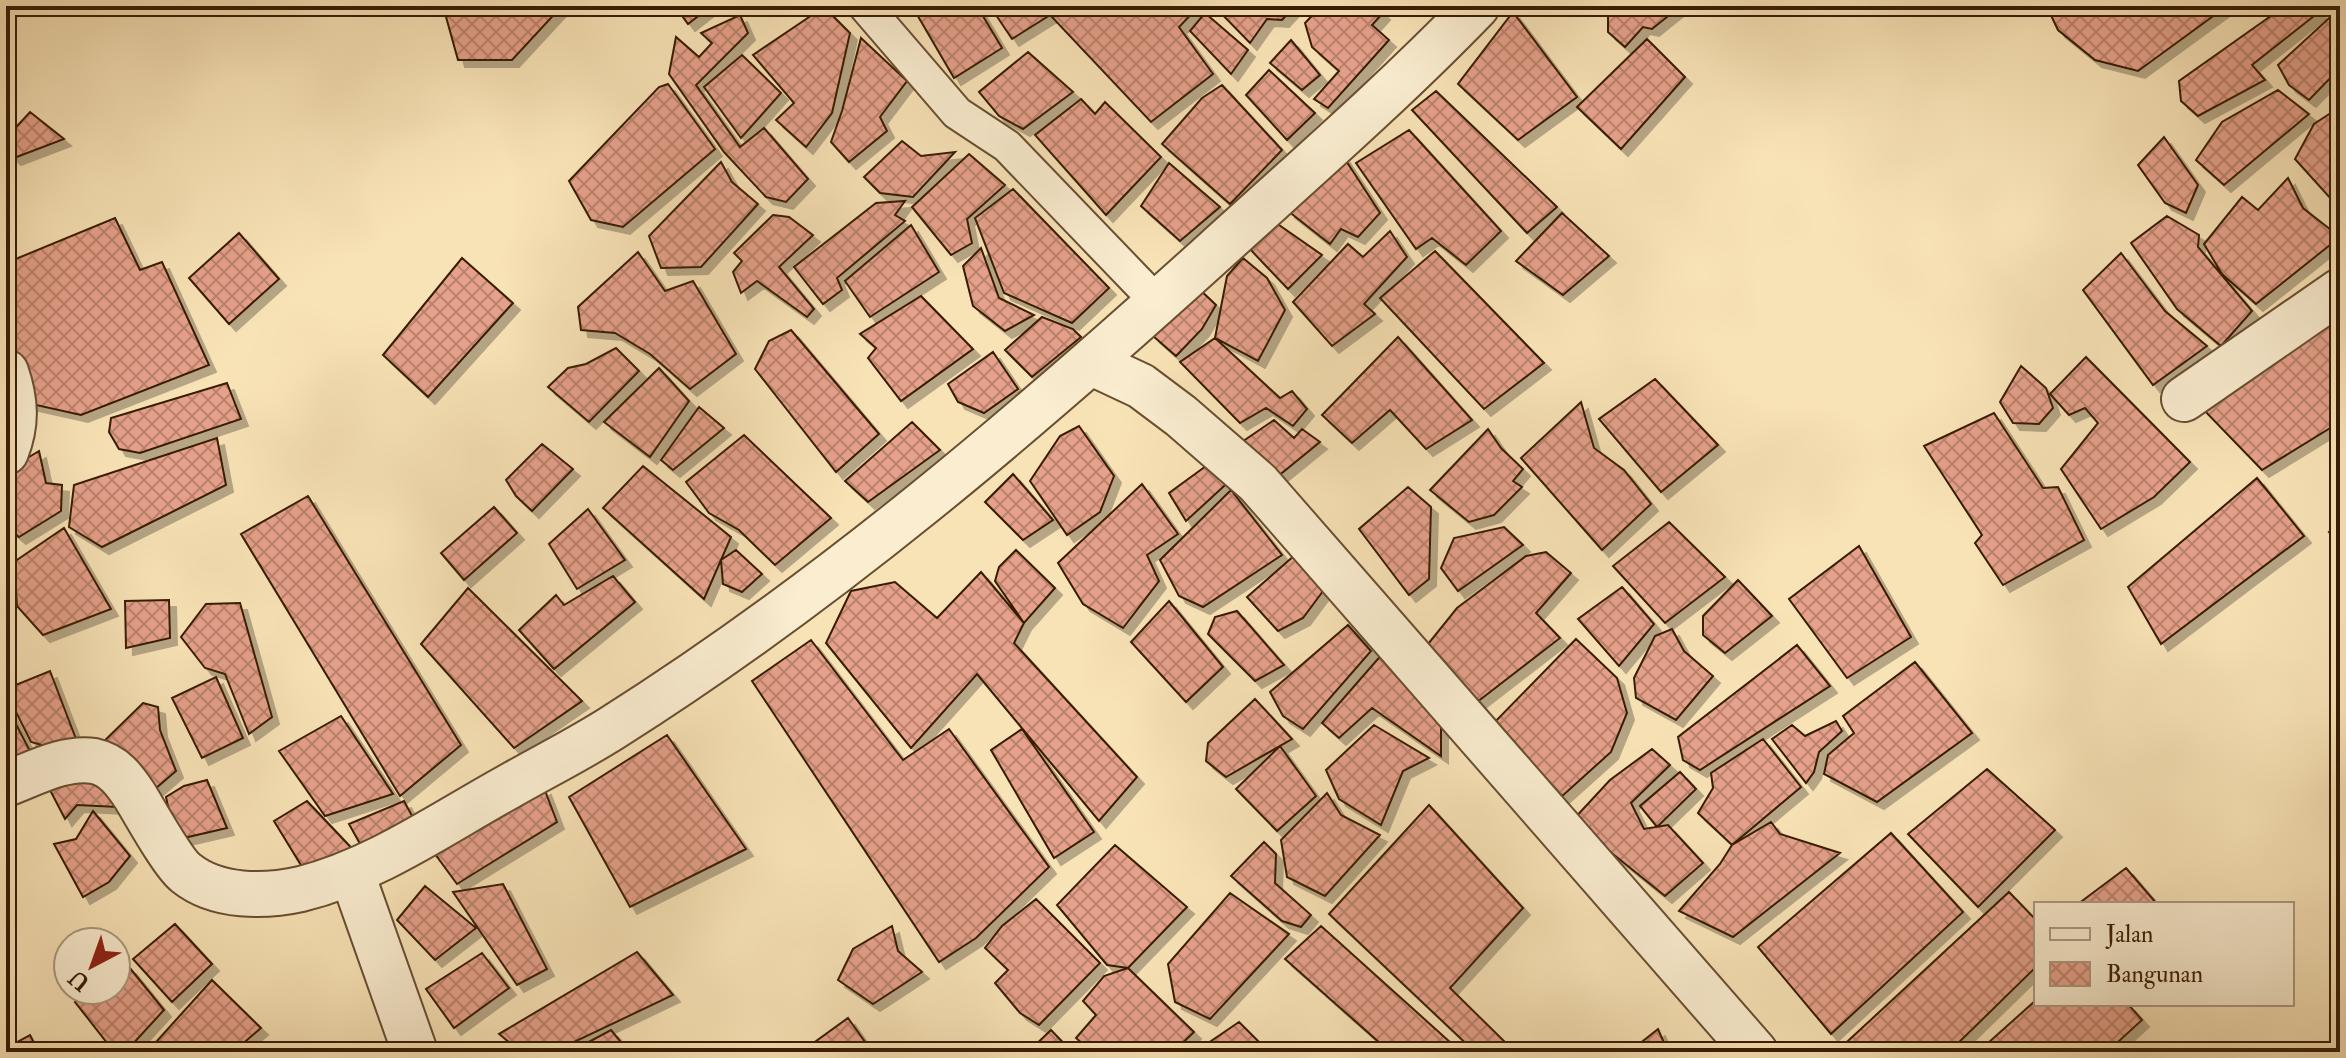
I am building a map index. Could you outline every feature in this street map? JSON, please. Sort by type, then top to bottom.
[{"type":"street","points":[[6,784],[68,761],[93,761],[109,766],[125,780],[184,872],[213,888],[252,895],[297,890],[352,874],[609,730],[740,643],[877,540],[1010,434],[1092,363],[1477,6]]},
{"type":"street","points":[[2184,399],[2340,291]]},
{"type":"street","points":[[1092,363],[1141,386],[1181,416],[1258,483],[1755,1052]]},
{"type":"street","points":[[6,372],[14,395],[14,430],[6,452]]},
{"type":"street","points":[[352,874],[415,1052]]},
{"type":"lane","points":[[865,6],[957,113],[1007,146],[1158,303]]},
{"type":"building","points":[[443,6],[562,6],[512,60],[458,60]]},
{"type":"building","points":[[675,6],[711,6],[688,24]]},
{"type":"building","points":[[912,6],[977,6],[1002,48],[954,78]]},
{"type":"building","points":[[990,6],[1043,6],[1050,15],[1012,39]]},
{"type":"building","points":[[1056,6],[1199,6],[1179,27],[1213,74],[1151,122],[1050,15]]},
{"type":"building","points":[[1214,6],[1295,6],[1282,20],[1267,19],[1250,43]]},
{"type":"building","points":[[1321,6],[1376,6],[1383,13],[1372,25],[1389,40],[1328,108],[1314,99],[1339,71],[1312,47],[1305,23]]},
{"type":"building","points":[[1612,6],[1674,6],[1677,9],[1652,29],[1643,27],[1625,47],[1608,32],[1608,12]]},
{"type":"building","points":[[2049,6],[2227,6],[2138,71],[2095,60],[2058,30]]},
{"type":"building","points":[[2285,6],[2316,6],[2319,12],[2252,65],[2265,80],[2198,116],[2181,101],[2179,81]]},
{"type":"building","points":[[824,7],[850,33],[832,113],[806,147],[776,120],[794,103],[753,55]]},
{"type":"building","points":[[2340,8],[2340,68],[2309,100],[2289,85],[2278,65]]},
{"type":"building","points":[[1513,12],[1577,97],[1518,140],[1458,84]]},
{"type":"building","points":[[1205,13],[1248,50],[1231,74],[1190,31]]},
{"type":"building","points":[[740,15],[748,33],[696,85],[740,147],[764,128],[808,179],[786,202],[766,197],[724,152],[669,74],[676,37],[699,57],[712,43],[701,33]]},
{"type":"building","points":[[861,38],[907,81],[880,117],[887,131],[849,162],[831,142]]},
{"type":"building","points":[[1647,39],[1685,77],[1621,149],[1577,107]]},
{"type":"building","points":[[1291,40],[1320,75],[1302,90],[1270,63]]},
{"type":"building","points":[[1028,52],[1073,92],[1023,129],[999,116],[979,92]]},
{"type":"building","points":[[742,55],[781,93],[741,138],[704,87]]},
{"type":"building","points":[[1269,70],[1315,113],[1287,140],[1246,95]]},
{"type":"building","points":[[668,84],[715,149],[623,227],[591,220],[569,181],[659,87]]},
{"type":"building","points":[[1222,85],[1282,150],[1230,204],[1162,144],[1202,98]]},
{"type":"building","points":[[2278,90],[2309,114],[2224,185],[2196,160],[2222,122]]},
{"type":"building","points":[[1436,91],[1557,207],[1527,233],[1412,110]]},
{"type":"building","points":[[1081,99],[1095,114],[1105,102],[1161,157],[1106,215],[1035,135]]},
{"type":"building","points":[[2340,107],[2340,209],[2295,159],[2314,124]]},
{"type":"building","points":[[30,112],[64,139],[14,158],[6,150],[6,138]]},
{"type":"building","points":[[1409,130],[1501,231],[1466,265],[1432,238],[1416,249],[1356,163]]},
{"type":"building","points":[[2164,137],[2198,185],[2186,213],[2165,203],[2138,165]]},
{"type":"building","points":[[902,141],[921,156],[955,152],[913,197],[880,193],[864,177]]},
{"type":"building","points":[[969,154],[1005,185],[967,219],[972,243],[951,255],[912,207]]},
{"type":"building","points":[[1343,156],[1380,213],[1358,237],[1341,229],[1330,244],[1288,211]]},
{"type":"building","points":[[721,162],[732,182],[758,204],[701,267],[661,268],[649,236]]},
{"type":"building","points":[[1169,163],[1220,207],[1180,241],[1141,206]]},
{"type":"building","points":[[2288,178],[2303,208],[2340,237],[2256,304],[2222,274],[2204,244],[2242,197],[2258,210]]},
{"type":"building","points":[[1013,189],[1109,288],[1072,323],[1004,293],[975,218]]},
{"type":"building","points":[[905,201],[895,215],[905,221],[837,278],[842,290],[823,304],[794,267],[876,203]]},
{"type":"building","points":[[1562,213],[1609,256],[1563,295],[1516,261]]},
{"type":"building","points":[[773,215],[789,217],[813,235],[779,267],[814,309],[807,317],[757,281],[741,293],[733,272],[742,261],[734,253]]},
{"type":"building","points":[[2167,216],[2199,235],[2198,247],[2252,311],[2221,346],[2177,309],[2131,243]]},
{"type":"building","points":[[115,218],[140,270],[162,262],[209,365],[81,415],[27,403],[6,322],[6,314],[13,311],[6,285],[6,263]]},
{"type":"building","points":[[1269,218],[1322,255],[1288,289],[1247,246]]},
{"type":"building","points":[[911,225],[939,272],[870,317],[845,281]]},
{"type":"building","points":[[1390,231],[1407,257],[1364,304],[1375,314],[1332,346],[1293,302],[1348,244],[1363,257]]},
{"type":"building","points":[[239,233],[279,279],[229,324],[189,278]]},
{"type":"building","points":[[981,248],[999,298],[1034,315],[1005,331],[973,306],[963,266]]},
{"type":"building","points":[[1435,251],[1544,363],[1484,409],[1380,298]]},
{"type":"building","points":[[638,252],[665,291],[693,281],[736,354],[690,389],[650,354],[615,333],[581,330],[578,307]]},
{"type":"building","points":[[2121,253],[2165,311],[2207,346],[2153,385],[2083,290]]},
{"type":"building","points":[[462,258],[513,303],[428,397],[383,355]]},
{"type":"building","points":[[1243,258],[1267,278],[1285,310],[1258,361],[1215,338],[1227,276]]},
{"type":"building","points":[[1196,286],[1216,305],[1202,329],[1176,356],[1153,336]]},
{"type":"building","points":[[921,296],[973,349],[901,401],[868,358],[876,348],[860,334]]},
{"type":"building","points":[[2340,302],[2340,422],[2262,470],[2198,404]]},
{"type":"building","points":[[1042,317],[1073,329],[1081,337],[1032,377],[1005,350]]},
{"type":"building","points":[[791,330],[879,434],[836,472],[755,369],[769,341]]},
{"type":"building","points":[[1398,337],[1472,420],[1426,449],[1390,410],[1352,443],[1322,415]]},
{"type":"building","points":[[1215,338],[1280,398],[1292,391],[1307,409],[1293,426],[1266,408],[1240,423],[1180,362]]},
{"type":"building","points":[[616,348],[639,371],[589,422],[548,387],[568,368],[586,364]]},
{"type":"building","points":[[993,352],[1018,389],[984,413],[958,402],[948,384]]},
{"type":"building","points":[[2086,357],[2190,462],[2154,497],[2101,529],[2061,469],[2098,423],[2085,408],[2069,415],[2050,394]]},
{"type":"building","points":[[2021,366],[2046,388],[2053,408],[2039,424],[2013,423],[2000,402]]},
{"type":"building","points":[[659,368],[689,401],[650,457],[604,422]]},
{"type":"building","points":[[1655,379],[1718,445],[1661,492],[1599,419]]},
{"type":"building","points":[[227,383],[241,419],[140,453],[119,449],[109,432],[111,418]]},
{"type":"building","points":[[1581,402],[1594,448],[1624,470],[1651,504],[1602,550],[1521,458]]},
{"type":"building","points":[[699,407],[724,428],[673,470],[661,460]]},
{"type":"building","points":[[1994,413],[2043,488],[2058,487],[2084,540],[2003,585],[1975,543],[1982,535],[1924,446]]},
{"type":"building","points":[[1274,420],[1294,438],[1302,429],[1320,442],[1272,481],[1239,444]]},
{"type":"building","points":[[912,422],[940,450],[868,502],[845,481]]},
{"type":"building","points":[[1079,426],[1114,476],[1100,512],[1067,535],[1030,481],[1060,436]]},
{"type":"building","points":[[1488,429],[1501,448],[1523,469],[1513,481],[1522,487],[1494,515],[1469,522],[1430,490]]},
{"type":"building","points":[[744,435],[831,518],[775,565],[739,530],[709,513],[686,482]]},
{"type":"building","points":[[217,438],[226,485],[102,547],[69,527],[74,485]]},
{"type":"building","points":[[542,444],[573,469],[532,511],[516,496],[506,480]]},
{"type":"building","points":[[39,451],[46,483],[62,485],[61,511],[19,537],[6,526],[6,471]]},
{"type":"building","points":[[1217,458],[1235,476],[1186,521],[1169,493]]},
{"type":"building","points":[[643,466],[731,537],[704,599],[603,508]]},
{"type":"building","points":[[1013,474],[1053,520],[1023,540],[985,502]]},
{"type":"building","points":[[2257,478],[2304,536],[2161,644],[2128,587]]},
{"type":"building","points":[[1142,484],[1178,534],[1147,555],[1159,581],[1123,628],[1083,604],[1058,563]]},
{"type":"building","points":[[1408,487],[1431,507],[1429,579],[1409,595],[1359,529]]},
{"type":"building","points":[[1231,490],[1282,555],[1203,607],[1179,596],[1160,560]]},
{"type":"building","points":[[308,496],[461,745],[400,796],[241,534]]},
{"type":"building","points":[[494,507],[517,533],[464,580],[441,553]]},
{"type":"building","points":[[588,509],[625,560],[577,589],[549,544]]},
{"type":"building","points":[[1669,522],[1725,577],[1665,623],[1613,566]]},
{"type":"building","points":[[2340,522],[2340,544],[2329,532]]},
{"type":"building","points":[[1504,527],[1523,545],[1458,591],[1441,568],[1454,538]]},
{"type":"building","points":[[64,528],[111,609],[43,635],[17,606],[14,562]]},
{"type":"building","points":[[1859,546],[1911,637],[1847,678],[1789,599]]},
{"type":"building","points":[[736,550],[762,574],[742,592],[723,584],[721,560]]},
{"type":"building","points":[[1016,550],[1055,588],[1024,623],[995,581],[999,567]]},
{"type":"building","points":[[1546,552],[1571,573],[1536,613],[1560,638],[1472,706],[1420,654],[1457,608],[1526,556]]},
{"type":"building","points":[[1296,554],[1329,583],[1303,618],[1278,631],[1247,597]]},
{"type":"building","points":[[981,572],[1024,623],[1014,643],[1137,777],[1099,821],[977,674],[911,748],[826,643],[851,591],[895,582],[937,618]]},
{"type":"building","points":[[613,576],[635,602],[554,669],[519,630],[556,595],[564,605]]},
{"type":"building","points":[[1738,580],[1772,616],[1725,653],[1703,635],[1703,616]]},
{"type":"building","points":[[1622,587],[1654,624],[1619,666],[1578,619]]},
{"type":"building","points":[[468,588],[582,701],[514,748],[421,644]]},
{"type":"building","points":[[169,600],[170,638],[126,648],[125,601]]},
{"type":"building","points":[[1169,601],[1223,667],[1186,702],[1131,642]]},
{"type":"building","points":[[240,603],[272,717],[249,734],[225,674],[205,668],[181,637],[206,604]]},
{"type":"building","points":[[1237,611],[1284,665],[1255,681],[1208,634],[1215,617]]},
{"type":"building","points":[[1348,625],[1371,651],[1303,729],[1283,716],[1270,692]]},
{"type":"building","points":[[1672,629],[1684,651],[1713,676],[1676,720],[1636,698],[1634,678],[1655,636]]},
{"type":"building","points":[[1576,639],[1617,678],[1627,713],[1611,752],[1560,798],[1488,729]]},
{"type":"building","points":[[811,640],[903,760],[949,729],[1049,867],[976,938],[939,962],[752,681]]},
{"type":"building","points":[[1797,645],[1830,686],[1700,770],[1683,760],[1678,737]]},
{"type":"building","points":[[1384,652],[1441,706],[1441,756],[1372,708],[1339,738],[1322,723]]},
{"type":"building","points":[[1915,662],[1972,733],[1877,802],[1824,774],[1828,755],[1854,733],[1843,716]]},
{"type":"building","points":[[50,671],[76,739],[56,749],[31,742],[6,692],[6,689]]},
{"type":"building","points":[[216,677],[243,738],[202,758],[172,698]]},
{"type":"building","points":[[1255,699],[1292,739],[1226,777],[1206,761],[1208,743]]},
{"type":"building","points":[[143,703],[158,707],[160,730],[176,771],[147,796],[94,751]]},
{"type":"building","points":[[6,705],[31,753],[6,765]]},
{"type":"building","points":[[341,716],[393,794],[325,816],[279,751]]},
{"type":"building","points":[[1836,721],[1842,731],[1819,752],[1814,772],[1806,783],[1772,739],[1792,725],[1805,736]]},
{"type":"building","points":[[1374,725],[1429,758],[1403,771],[1381,825],[1339,799],[1326,770]]},
{"type":"building","points":[[1022,729],[1094,832],[1054,858],[991,750]]},
{"type":"building","points":[[667,735],[746,849],[630,907],[569,797]]},
{"type":"building","points":[[1763,739],[1801,787],[1732,845],[1698,813],[1713,788],[1711,773]]},
{"type":"building","points":[[1280,746],[1316,796],[1277,831],[1236,789]]},
{"type":"building","points":[[1652,749],[1670,765],[1631,803],[1644,829],[1668,825],[1703,863],[1665,896],[1572,821],[1610,780]]},
{"type":"building","points":[[1987,769],[2055,830],[1978,907],[1908,834]]},
{"type":"building","points":[[1680,772],[1696,789],[1657,827],[1640,806]]},
{"type":"building","points":[[95,773],[117,807],[77,805],[65,819],[49,788]]},
{"type":"building","points":[[207,780],[227,828],[175,840],[166,797],[184,786]]},
{"type":"building","points":[[544,788],[557,822],[457,884],[435,854]]},
{"type":"building","points":[[1327,793],[1341,815],[1380,835],[1325,896],[1287,877],[1281,840]]},
{"type":"building","points":[[307,801],[361,858],[307,875],[274,821]]},
{"type":"building","points":[[404,801],[417,825],[365,853],[349,824]]},
{"type":"building","points":[[1429,805],[1523,908],[1450,988],[1512,1049],[1509,1052],[1475,1052],[1329,914]]},
{"type":"building","points":[[93,811],[130,856],[109,882],[83,897],[54,844],[76,839]]},
{"type":"building","points":[[1771,822],[1780,834],[1840,853],[1733,937],[1679,911],[1720,864],[1732,845]]},
{"type":"building","points":[[1891,833],[1963,912],[1831,1034],[1758,947]]},
{"type":"building","points":[[1264,842],[1276,854],[1275,883],[1311,915],[1301,927],[1282,921],[1231,876]]},
{"type":"building","points":[[1115,845],[1187,907],[1128,968],[1107,965],[1057,905]]},
{"type":"building","points":[[2126,868],[2155,902],[2081,902]]},
{"type":"building","points":[[503,884],[547,969],[517,985],[453,892]]},
{"type":"building","points":[[425,886],[476,928],[435,960],[397,920]]},
{"type":"building","points":[[2009,892],[2034,918],[2034,969],[1949,1052],[1836,1052]]},
{"type":"building","points":[[1230,893],[1289,934],[1210,1019],[1175,1002],[1168,964]]},
{"type":"building","points":[[1036,899],[1100,963],[1039,1025],[1020,1013],[995,983],[1008,970],[985,948],[1002,926]]},
{"type":"building","points":[[175,924],[212,964],[172,1002],[133,959]]},
{"type":"building","points":[[892,926],[898,951],[922,972],[873,1004],[838,980],[853,949]]},
{"type":"building","points":[[1321,926],[1461,1052],[1390,1052],[1285,959]]},
{"type":"building","points":[[637,952],[673,995],[553,1052],[521,1052],[499,1034]]},
{"type":"building","points":[[482,953],[509,988],[454,1028],[426,989]]},
{"type":"building","points":[[1128,968],[1194,1032],[1173,1052],[1092,1052],[1076,1038],[1096,1015],[1083,1001],[1104,976]]},
{"type":"building","points":[[132,971],[164,1010],[130,1047],[111,1048],[78,1006],[132,1006]]},
{"type":"building","points":[[212,980],[261,1028],[233,1052],[147,1052]]},
{"type":"building","points":[[2034,1002],[2034,1006],[2130,1006],[2142,1020],[2107,1052],[1978,1052]]},
{"type":"building","points":[[848,1018],[868,1046],[861,1052],[801,1052]]},
{"type":"building","points":[[1239,1022],[1269,1052],[1195,1052]]},
{"type":"building","points":[[1658,1029],[1668,1052],[1629,1052]]},
{"type":"building","points":[[611,1030],[629,1052],[570,1052]]},
{"type":"building","points":[[1051,1030],[1072,1052],[1028,1052]]},
{"type":"building","points":[[30,1035],[39,1052],[6,1052],[6,1048]]}]
